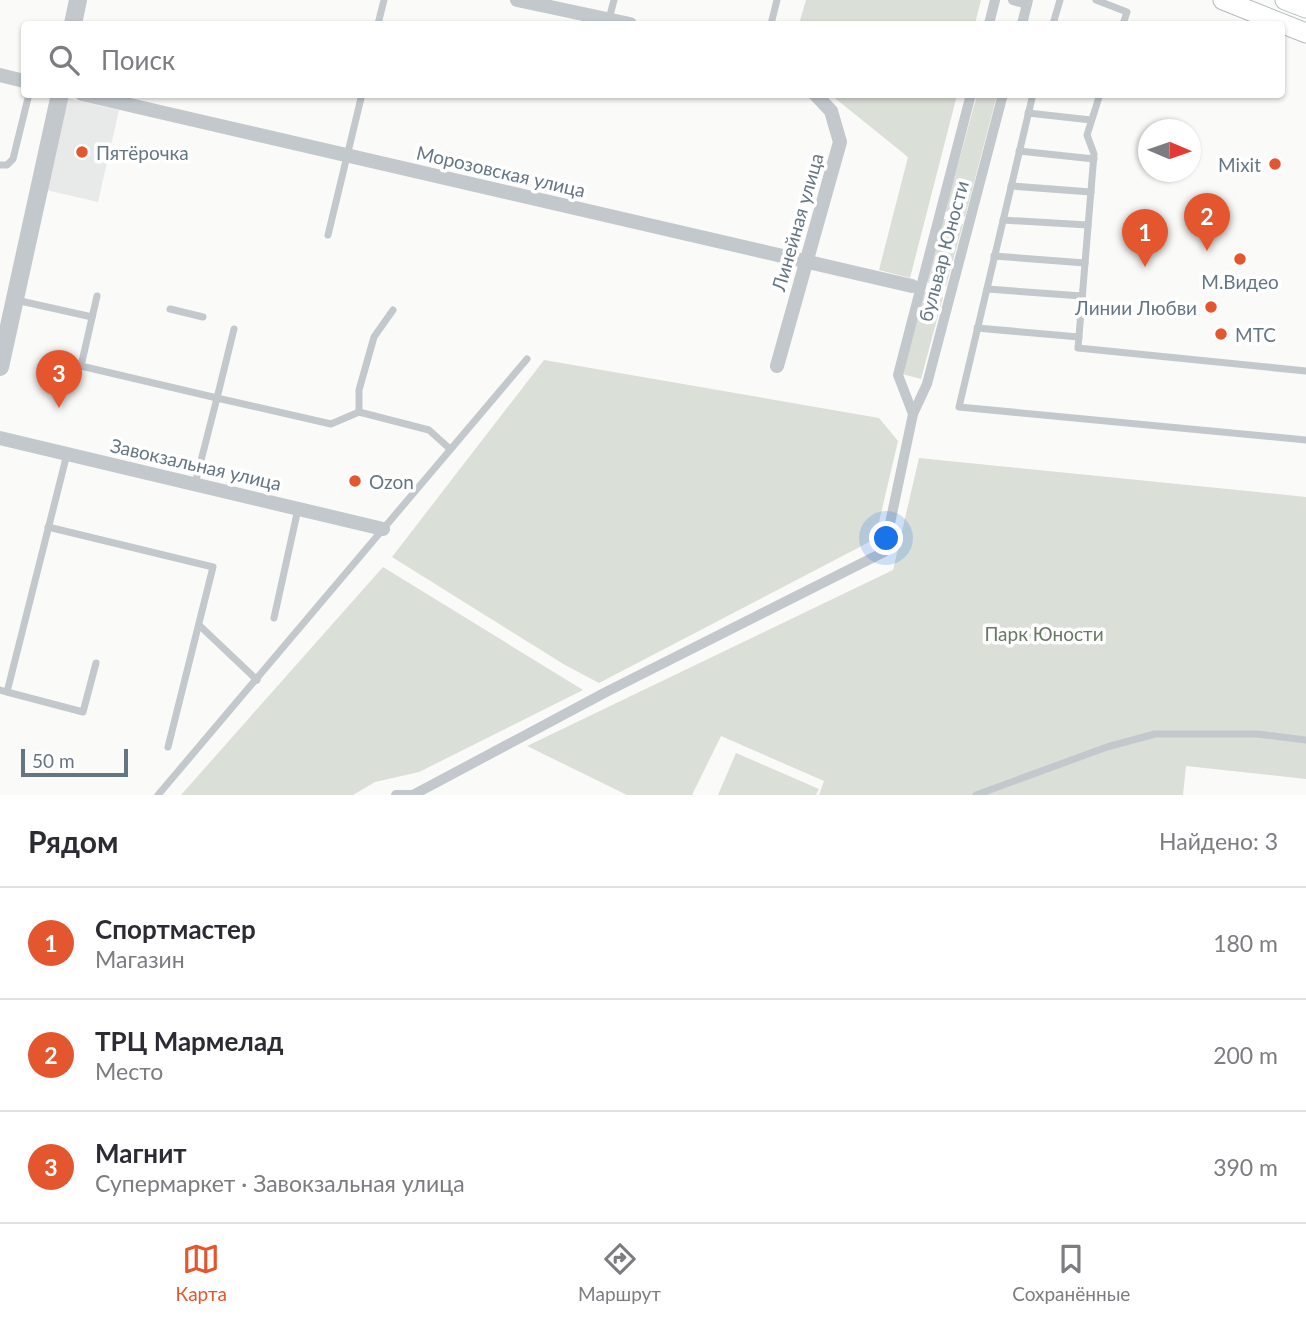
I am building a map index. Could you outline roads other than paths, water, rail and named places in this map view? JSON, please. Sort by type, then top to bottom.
[{"type":"main road","points":[[1223,0],[1276,21]]},
{"type":"main road","points":[[1285,0],[1306,8]]},
{"type":"main road","points":[[1285,25],[1306,33]]},
{"type":"street","points":[[74,21],[78,0]]},
{"type":"street","points":[[516,0],[614,21]]},
{"type":"street","points":[[990,21],[995,0]]},
{"type":"street","points":[[1013,0],[1027,2],[1022,21]]},
{"type":"street","points":[[0,75],[21,80]]},
{"type":"street","points":[[0,367],[8,298],[59,98]]},
{"type":"street","name":"Морозовская улица","points":[[99,98],[912,286]]},
{"type":"street","name":"Линейная улица","points":[[777,366],[840,142],[831,111],[819,98]]},
{"type":"street","points":[[913,414],[898,375],[970,98]]},
{"type":"street","name":"бульвар Юности","points":[[413,795],[608,691],[884,552],[913,414],[927,384],[1002,98]]},
{"type":"street","name":"Завокзальная улица","points":[[0,438],[383,529]]},
{"type":"street","points":[[396,795],[413,795]]},
{"type":"lane","points":[[380,21],[384,0]]},
{"type":"lane","points":[[609,20],[614,0]]},
{"type":"lane","points":[[772,21],[777,0]]},
{"type":"lane","points":[[1054,21],[1060,0]]},
{"type":"lane","points":[[1096,0],[1127,12],[1124,21]]},
{"type":"lane","points":[[0,165],[13,159],[28,98]]},
{"type":"lane","points":[[328,235],[361,98]]},
{"type":"lane","points":[[1032,98],[959,407],[1306,440]]},
{"type":"lane","points":[[1099,98],[1087,135],[1094,159],[1077,348],[1306,371]]},
{"type":"lane","points":[[1028,113],[1091,120]]},
{"type":"lane","points":[[1019,151],[1094,159]]},
{"type":"lane","points":[[1011,186],[1091,192]]},
{"type":"lane","points":[[1003,220],[1088,225]]},
{"type":"lane","points":[[994,256],[1085,263]]},
{"type":"lane","points":[[987,289],[1082,296]]},
{"type":"lane","points":[[97,296],[81,366],[331,424],[359,412],[429,430],[450,449]]},
{"type":"lane","points":[[8,298],[92,317]]},
{"type":"lane","points":[[170,309],[203,317]]},
{"type":"lane","points":[[359,412],[359,390],[374,337],[393,310]]},
{"type":"lane","points":[[977,328],[1079,337]]},
{"type":"lane","points":[[195,484],[234,329]]},
{"type":"lane","points":[[158,795],[527,359]]},
{"type":"lane","points":[[67,454],[4,691],[83,712],[96,663]]},
{"type":"lane","points":[[274,618],[299,508]]},
{"type":"lane","points":[[48,527],[213,567],[168,747]]},
{"type":"lane","points":[[199,625],[257,680]]},
{"type":"lane","points":[[976,795],[1107,747],[1155,734],[1257,734],[1306,740]]},
{"type":"place","name":"Пятёрочка","points":[[82,152]]},
{"type":"place","name":"Mixit","points":[[1275,164]]},
{"type":"place","name":"ТРЦ Мармелад","points":[[1207,251]]},
{"type":"place","name":"М.Видео","points":[[1240,259]]},
{"type":"place","name":"Спортмастер","points":[[1145,267]]},
{"type":"place","name":"Линии Любви","points":[[1211,307]]},
{"type":"place","name":"МТС","points":[[1221,334]]},
{"type":"place","name":"Магнит","points":[[59,408]]},
{"type":"place","name":"Ozon","points":[[355,481]]},
{"type":"park label","name":"Парк Юности","points":[[1044,633]]}]
